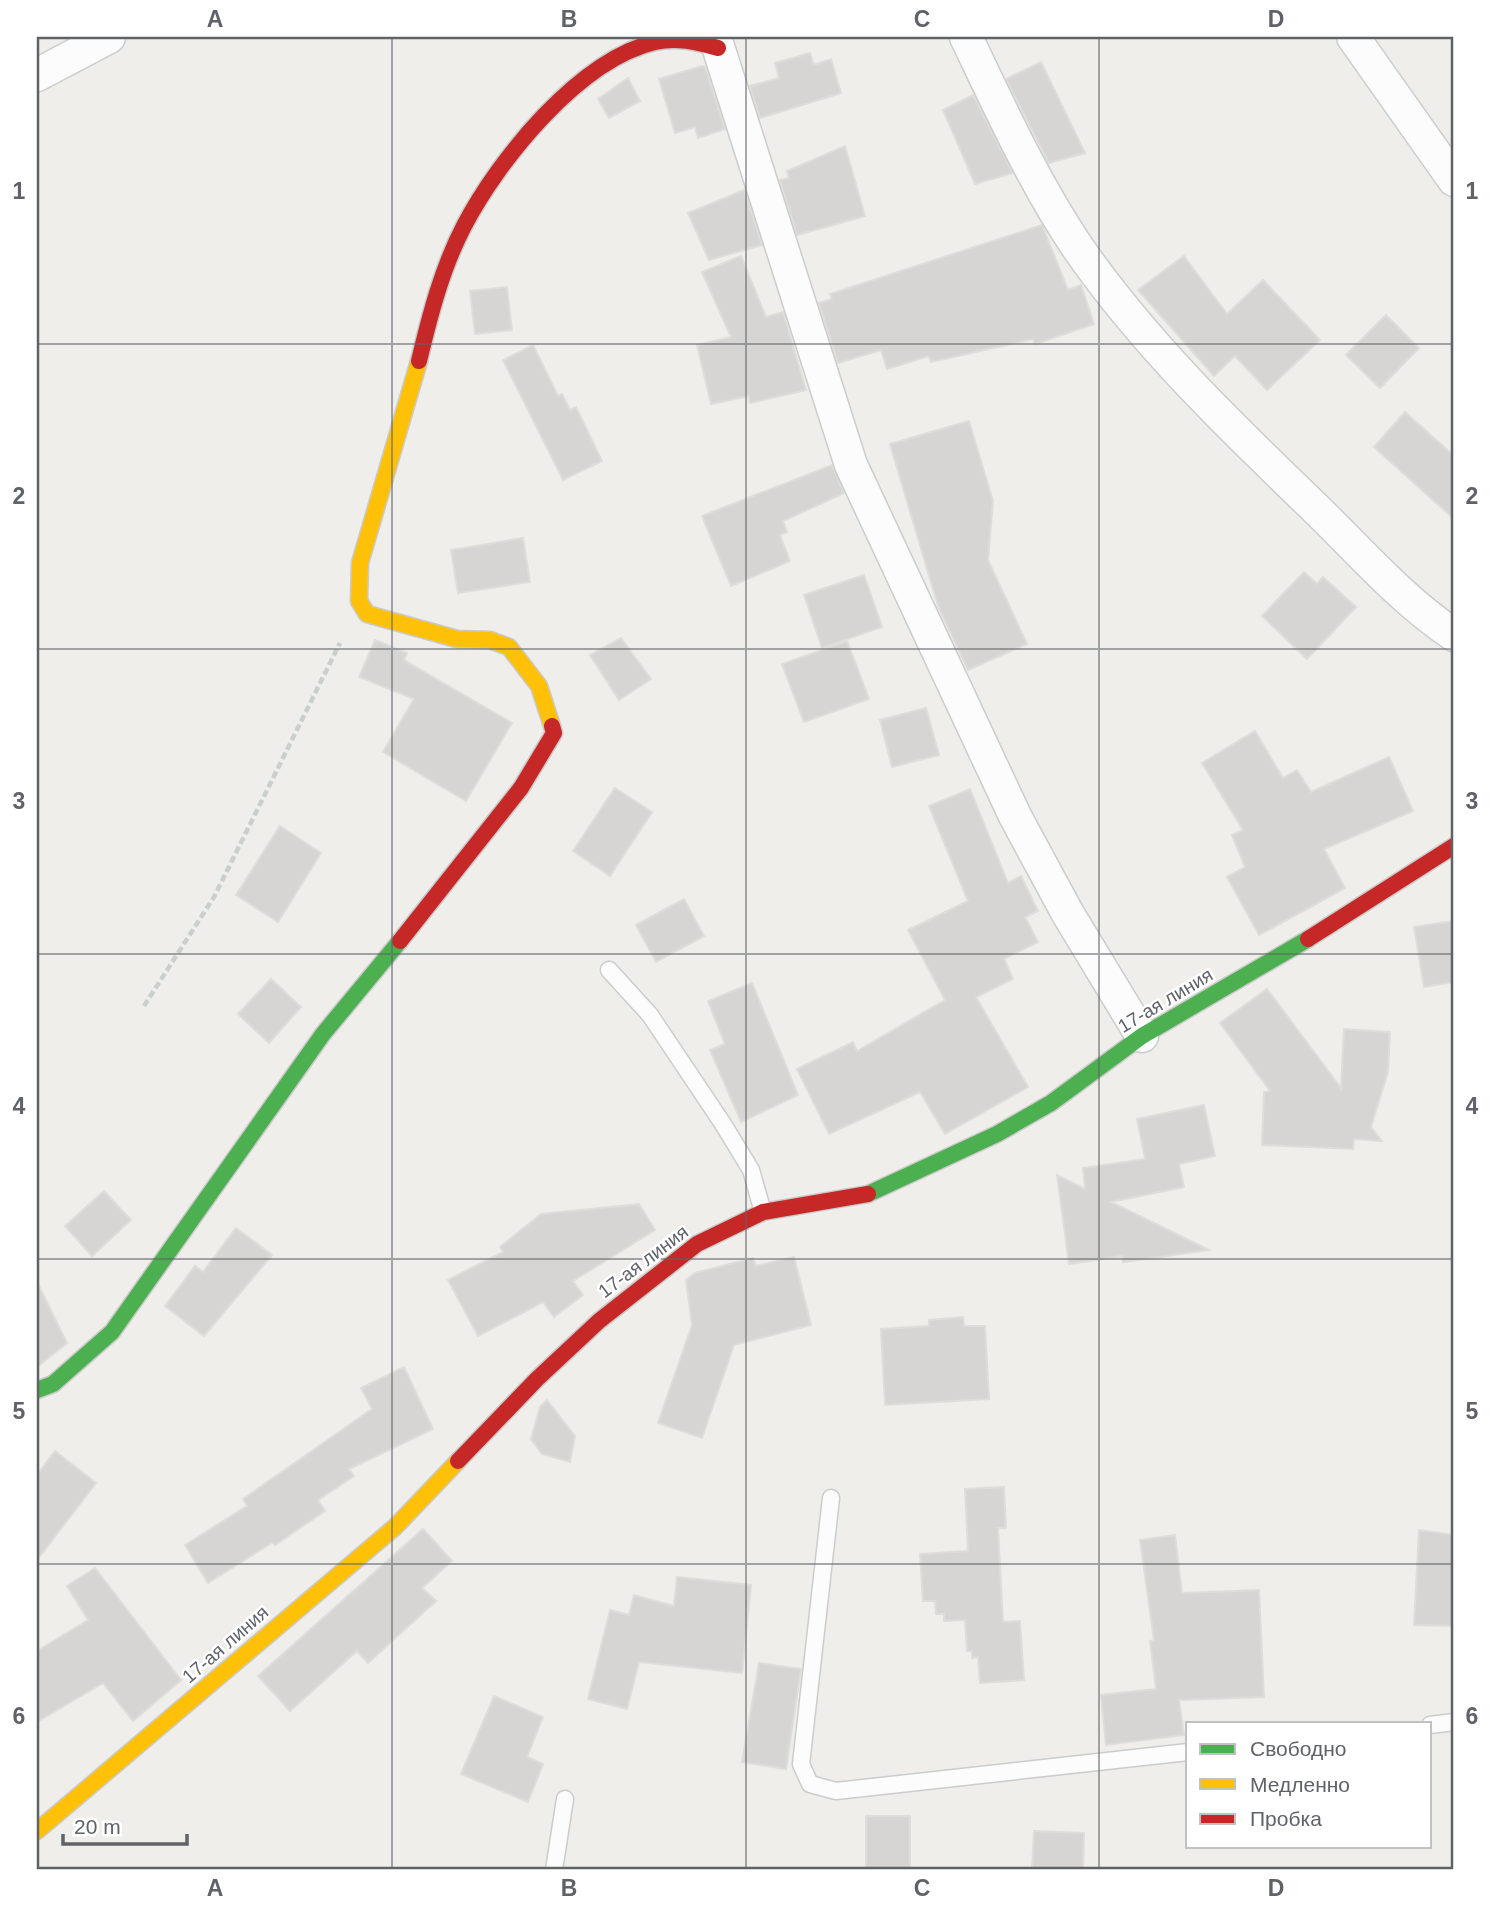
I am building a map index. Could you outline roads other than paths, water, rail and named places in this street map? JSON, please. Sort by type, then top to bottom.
[{"type":"street","points":[[37,75],[109,37]]},
{"type":"street","points":[[966,37],[1053,206],[1077,246],[1117,300],[1203,399],[1247,444],[1417,610],[1454,635]]},
{"type":"street","points":[[1353,37],[1454,180]]},
{"type":"street","points":[[37,1390],[53,1384],[112,1332],[323,1034],[467,859],[521,788],[554,733],[539,686],[509,646],[490,639],[457,639],[384,621],[368,614],[359,601],[360,563],[438,292],[483,192],[527,130],[557,102],[638,45],[667,39],[717,42],[851,464],[1015,816],[1068,914],[1142,1036]]},
{"type":"street","name":"17-ая линия","points":[[37,1831],[395,1527],[437,1486],[486,1429],[599,1321],[697,1244],[763,1212],[863,1196],[943,1161],[1051,1103],[1142,1036],[1356,911],[1454,846]]},
{"type":"lane","points":[[609,970],[650,1015],[723,1124],[751,1170],[763,1212]]},
{"type":"lane","points":[[831,1498],[801,1764],[810,1784],[835,1791],[1186,1752]]},
{"type":"lane","points":[[1432,1725],[1454,1722]]},
{"type":"lane","points":[[555,1870],[565,1799]]}]
